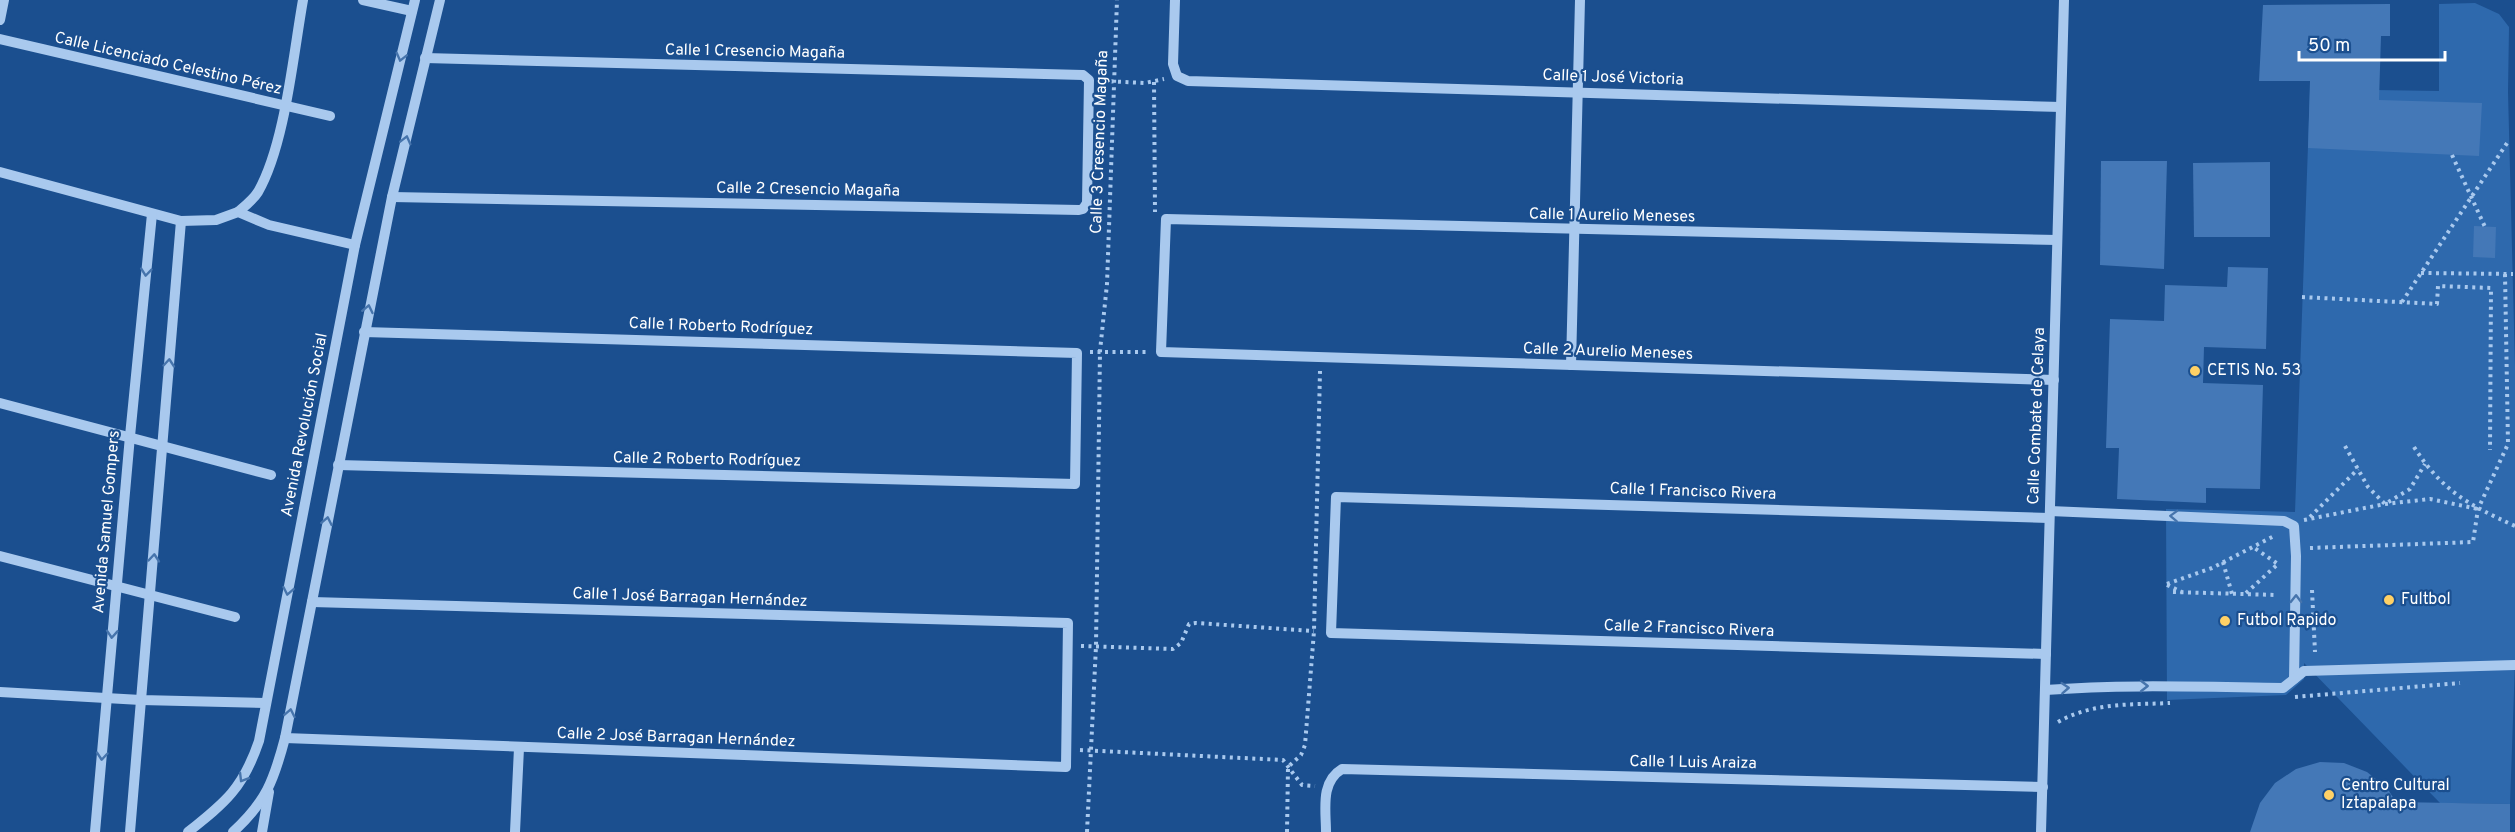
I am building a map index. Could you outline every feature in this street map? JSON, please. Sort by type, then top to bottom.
[{"type":"street","points":[[0,20],[4,0]]},
{"type":"street","points":[[0,172],[181,221],[216,220],[238,212],[256,195],[271,167],[303,0]]},
{"type":"street","points":[[363,0],[387,6],[413,6]]},
{"type":"street","points":[[262,832],[269,789],[285,738],[392,197],[440,0]]},
{"type":"street","points":[[1175,0],[1173,64],[1177,76]]},
{"type":"street","points":[[1571,365],[1580,0]]},
{"type":"street","name":"Calle Combate de Celaya","points":[[2041,832],[2064,0]]},
{"type":"street","name":"Avenida Revolución Social","points":[[188,832],[225,802],[241,784],[251,765],[259,741],[355,245],[413,6]]},
{"type":"street","name":"Calle Licenciado Celestino Pérez","points":[[0,39],[330,116]]},
{"type":"street","name":"Calle 1 Cresencio Magaña","points":[[425,58],[1086,77]]},
{"type":"street","name":"Calle 1 José Victoria","points":[[1177,76],[1188,81],[2061,106]]},
{"type":"street","name":"Calle 2 Cresencio Magaña","points":[[392,197],[1083,209],[1087,202],[1086,77]]},
{"type":"street","points":[[238,212],[269,225],[355,245]]},
{"type":"street","name":"Avenida Samuel Gompers","points":[[95,832],[152,214]]},
{"type":"street","points":[[1161,352],[1166,219]]},
{"type":"street","name":"Calle 1 Aurelio Meneses","points":[[1166,219],[2057,240]]},
{"type":"street","points":[[130,832],[181,221]]},
{"type":"street","name":"Calle 1 Roberto Rodríguez","points":[[364,332],[1077,352]]},
{"type":"street","name":"Calle 2 Roberto Rodríguez","points":[[338,465],[1076,484],[1077,352]]},
{"type":"street","name":"Calle 2 Aurelio Meneses","points":[[1161,352],[2054,380]]},
{"type":"street","points":[[0,403],[271,475]]},
{"type":"street","name":"Calle 1 Francisco Rivera","points":[[1331,633],[1336,497],[2284,521],[2294,526]]},
{"type":"street","points":[[2294,526],[2296,556],[2294,679]]},
{"type":"street","points":[[0,556],[236,618]]},
{"type":"street","name":"Calle 1 José Barragan Hernández","points":[[312,602],[1068,623],[1068,646]]},
{"type":"street","name":"Calle 2 Francisco Rivera","points":[[1331,633],[2046,654]]},
{"type":"street","points":[[1067,749],[1068,646]]},
{"type":"street","points":[[2045,690],[2167,686],[2283,688],[2304,671],[2312,670],[2515,664]]},
{"type":"street","points":[[0,692],[141,700],[266,703]]},
{"type":"street","name":"Calle 2 José Barragan Hernández","points":[[285,738],[1066,767],[1067,749]]},
{"type":"street","points":[[515,832],[519,748]]},
{"type":"street","name":"Calle 1 Luis Araiza","points":[[1327,788],[1331,776],[1342,769],[2043,787]]},
{"type":"street","points":[[1326,832],[1327,788]]},
{"type":"street","points":[[233,832],[250,815],[269,789]]},
{"type":"path","name":"Calle 3 Cresencio Magaña","points":[[1087,832],[1096,646],[1100,351],[1107,284],[1117,0]]},
{"type":"path","points":[[1086,77],[1114,82],[1145,83],[1177,76]]},
{"type":"path","points":[[1154,81],[1154,209],[1157,215],[1166,219]]},
{"type":"path","points":[[2402,302],[2509,140]]},
{"type":"path","points":[[2452,155],[2485,227]]},
{"type":"path","points":[[2421,273],[2513,274]]},
{"type":"path","points":[[2310,548],[2473,542],[2478,509],[2508,444],[2505,274]]},
{"type":"path","points":[[2302,297],[2437,304],[2438,286],[2491,288],[2490,450]]},
{"type":"path","points":[[1077,352],[1161,352]]},
{"type":"path","points":[[1287,832],[1288,767],[1302,755],[1305,745],[1314,631],[1320,357]]},
{"type":"path","points":[[2345,446],[2368,487],[2385,504]]},
{"type":"path","points":[[2414,447],[2444,486],[2478,509],[2515,526]]},
{"type":"path","points":[[2385,504],[2410,489],[2425,464]]},
{"type":"path","points":[[2308,519],[2358,469]]},
{"type":"path","points":[[2183,592],[2167,584],[2223,562],[2308,519],[2385,504],[2430,499],[2478,509]]},
{"type":"path","points":[[2246,594],[2278,564],[2253,547]]},
{"type":"path","points":[[2223,562],[2232,594]]},
{"type":"path","points":[[2173,592],[2277,595]]},
{"type":"path","points":[[1068,646],[1173,649],[1181,644],[1190,624],[1196,623],[1331,633]]},
{"type":"path","points":[[1067,749],[1283,760],[1302,785],[1327,788]]},
{"type":"shaded area","points":[[2475,3],[2499,14],[2509,27],[2508,92],[2515,366],[2515,663],[2510,804],[2440,803],[2304,663],[2304,679],[2286,695],[2167,700],[2166,509],[2295,512],[2310,89],[2439,91],[2439,4]]},
{"type":"building","points":[[2390,4],[2390,36],[2381,36],[2379,100],[2482,103],[2479,156],[2308,148],[2310,81],[2259,81],[2263,5]]},
{"type":"building","points":[[2101,161],[2167,161],[2164,269],[2100,265]]},
{"type":"building","points":[[2270,162],[2270,237],[2194,237],[2193,163]]},
{"type":"building","points":[[2474,226],[2496,227],[2495,258],[2473,257]]},
{"type":"building","points":[[2228,267],[2268,268],[2266,349],[2204,347],[2203,383],[2263,385],[2260,489],[2206,488],[2206,503],[2117,499],[2119,448],[2106,448],[2110,319],[2164,321],[2165,285],[2227,287]]},
{"type":"building","name":"Centro Cultural Iztapalapa","points":[[2320,762],[2344,763],[2367,772],[2387,788],[2396,802],[2510,804],[2510,832],[2250,832],[2260,803],[2275,783],[2296,769]]},
{"type":"place","name":"CETIS No. 53","points":[[2195,371]]},
{"type":"place","name":"Fultbol","points":[[2389,600]]},
{"type":"place","name":"Futbol Rapido","points":[[2225,621]]},
{"type":"place","name":"Centro Cultural Iztapalapa","points":[[2329,795]]}]
